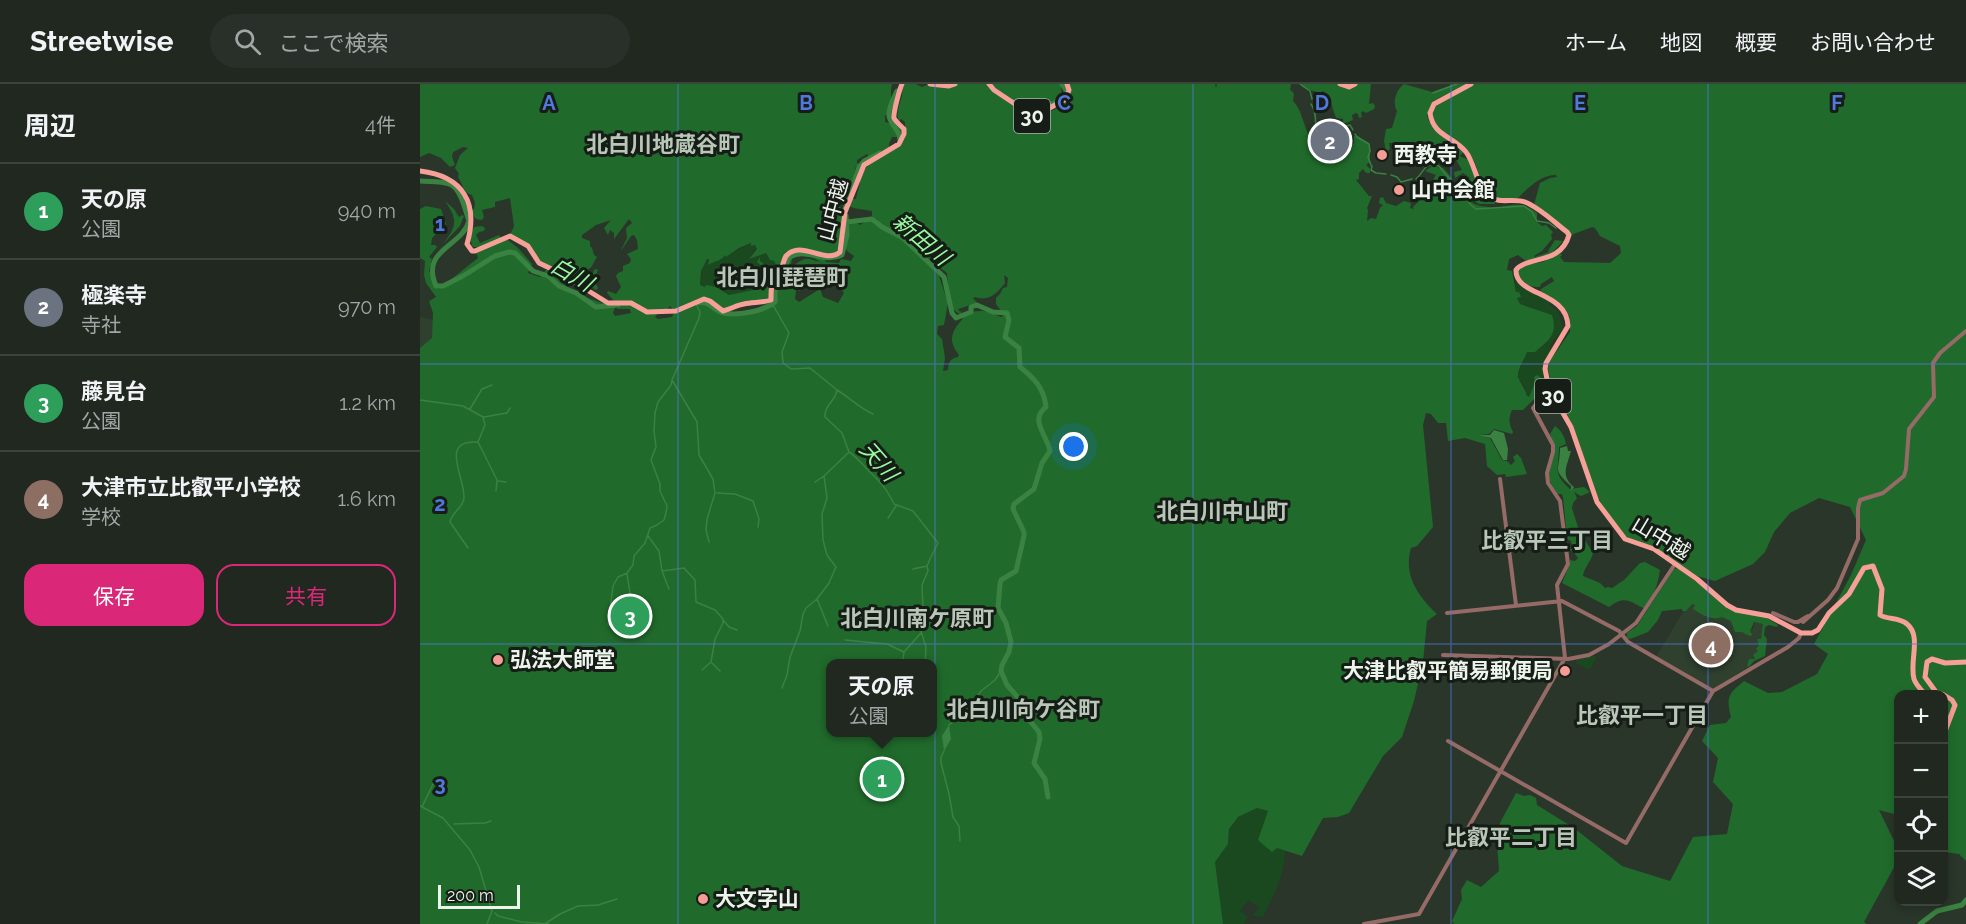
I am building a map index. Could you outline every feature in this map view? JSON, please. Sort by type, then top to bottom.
[{"type":"main road","name":"山中越","points":[[420,171],[436,173],[453,181],[464,192],[473,222],[467,244],[472,250],[476,251],[510,236],[528,246],[539,263],[608,303],[631,303],[647,312],[676,311],[704,299],[723,311],[741,304],[769,301],[773,279],[780,271],[786,256],[794,251],[802,250],[831,256],[840,252],[845,212],[864,165],[899,144],[904,134],[904,129],[895,121],[893,113],[902,84]]},
{"type":"main road","points":[[930,84],[949,86],[955,84]]},
{"type":"main road","name":"30","points":[[989,84],[994,90],[1033,116],[1066,99],[1069,90],[1067,84]]},
{"type":"main road","points":[[1340,84],[1349,87],[1355,84]]},
{"type":"main road","name":"山中越","points":[[1471,84],[1434,104],[1430,113],[1434,127],[1467,152],[1484,193],[1488,197],[1495,200],[1519,200],[1531,205],[1569,235],[1567,241],[1552,256],[1540,261],[1521,264],[1516,270],[1517,280],[1556,302],[1566,314],[1567,330],[1546,363],[1545,369],[1549,389],[1570,427],[1593,494],[1601,509],[1625,538],[1654,549],[1727,605],[1741,611],[1769,616],[1801,633]]},
{"type":"main road","points":[[1801,633],[1812,633],[1818,630],[1829,613],[1849,594],[1864,568],[1873,566],[1882,592],[1880,615],[1899,620],[1912,630],[1914,678],[1922,690]]},
{"type":"main road","points":[[1935,690],[1925,677],[1927,662],[1932,659],[1945,663],[1966,662]]},
{"type":"main road","points":[[1948,698],[1955,705],[1948,723]]},
{"type":"street","points":[[1773,613],[1794,622],[1802,621],[1828,600],[1838,588],[1858,539],[1857,508],[1860,500],[1883,493],[1904,476],[1909,429],[1934,397],[1933,363],[1940,353],[1966,331]]},
{"type":"street","points":[[1365,924],[1419,914],[1565,658],[1557,585],[1568,564],[1562,514],[1560,501],[1548,483],[1547,473],[1552,446],[1533,408],[1549,389]]},
{"type":"street","points":[[1500,479],[1515,605]]},
{"type":"street","points":[[1443,655],[1580,658],[1590,655],[1636,624],[1675,564]]},
{"type":"street","points":[[1447,613],[1559,600],[1566,602],[1619,631],[1628,642],[1713,691]]},
{"type":"street","points":[[1448,741],[1626,843],[1713,691],[1788,646],[1799,638],[1801,633]]},
{"type":"shaded area","points":[[420,84],[892,84],[891,101],[894,104],[889,115],[885,115],[885,122],[889,123],[893,120],[903,131],[897,137],[892,137],[889,148],[869,157],[867,154],[857,160],[857,163],[862,165],[859,168],[856,166],[854,174],[858,175],[857,179],[853,178],[853,189],[847,202],[844,199],[840,201],[844,215],[841,248],[835,254],[794,251],[781,265],[776,265],[766,253],[749,259],[757,249],[755,245],[751,246],[751,243],[708,265],[709,259],[707,259],[701,271],[700,285],[716,287],[729,295],[758,289],[764,268],[757,262],[760,257],[760,261],[768,267],[772,276],[776,271],[775,265],[780,270],[770,283],[769,298],[726,310],[706,299],[674,311],[670,306],[666,310],[648,311],[631,302],[615,302],[607,293],[608,291],[616,294],[621,287],[616,276],[623,271],[623,266],[630,263],[631,259],[627,254],[638,249],[634,235],[620,252],[627,238],[626,228],[632,223],[629,219],[614,239],[614,233],[610,230],[608,235],[604,228],[611,220],[596,225],[582,235],[582,238],[590,241],[590,246],[597,257],[581,277],[591,275],[595,269],[598,270],[591,282],[597,285],[598,289],[595,290],[591,286],[574,281],[575,277],[542,263],[529,245],[510,235],[514,226],[510,198],[495,202],[495,207],[482,210],[484,217],[482,220],[475,218],[471,210],[474,209],[475,203],[472,195],[465,190],[455,168],[460,155],[468,148],[463,147],[453,152],[455,165],[450,167],[441,158],[429,153],[420,157]]},
{"type":"shaded area","points":[[905,84],[916,84],[922,87],[929,84],[1061,84],[1062,99],[1048,109],[1033,114],[996,94],[1030,117],[1051,111],[1066,102],[1070,95],[1069,84],[1215,84],[1216,88],[1217,84],[1291,84],[1290,90],[1294,94],[1293,101],[1299,109],[1308,134],[1321,148],[1340,155],[1354,143],[1354,136],[1358,136],[1370,145],[1370,162],[1366,165],[1370,173],[1366,173],[1363,169],[1359,173],[1359,179],[1356,180],[1369,196],[1372,196],[1367,208],[1367,221],[1371,218],[1376,219],[1383,205],[1379,203],[1380,198],[1383,197],[1386,203],[1396,206],[1404,201],[1411,203],[1410,208],[1414,209],[1413,207],[1421,199],[1436,175],[1425,171],[1432,166],[1443,168],[1472,203],[1491,208],[1520,205],[1537,213],[1537,222],[1542,226],[1546,225],[1553,232],[1552,239],[1535,257],[1549,252],[1555,240],[1563,241],[1551,254],[1526,261],[1518,255],[1509,259],[1507,270],[1512,271],[1516,292],[1519,292],[1521,297],[1517,298],[1520,304],[1552,315],[1554,328],[1551,336],[1535,352],[1527,352],[1520,368],[1518,377],[1527,396],[1529,397],[1535,383],[1534,377],[1537,375],[1541,378],[1542,387],[1523,410],[1512,410],[1510,421],[1512,434],[1494,429],[1489,434],[1479,435],[1490,438],[1502,460],[1511,465],[1515,461],[1513,457],[1517,454],[1527,474],[1506,477],[1505,474],[1497,475],[1487,466],[1485,444],[1465,438],[1448,441],[1446,423],[1438,423],[1431,414],[1426,413],[1423,425],[1433,527],[1417,546],[1411,548],[1409,567],[1418,592],[1437,614],[1427,621],[1423,662],[1414,701],[1402,737],[1383,756],[1349,813],[1338,817],[1323,818],[1302,856],[1277,848],[1272,852],[1258,840],[1268,811],[1257,808],[1238,817],[1229,829],[1228,844],[1215,862],[1223,924],[420,924],[420,348],[432,338],[433,313],[429,301],[436,297],[426,283],[425,261],[420,258],[420,209],[426,206],[441,209],[446,224],[432,238],[431,245],[437,247],[429,257],[432,259],[429,271],[439,289],[478,258],[476,252],[505,238],[518,248],[532,264],[528,273],[540,277],[547,269],[566,286],[580,294],[595,301],[616,305],[613,313],[615,316],[631,313],[630,309],[617,309],[619,305],[629,304],[658,313],[655,317],[658,319],[672,317],[674,312],[702,301],[709,302],[728,314],[743,315],[772,301],[776,280],[784,270],[806,259],[820,262],[814,258],[801,255],[792,259],[791,264],[786,266],[794,256],[798,254],[808,254],[825,259],[826,262],[839,263],[841,259],[851,261],[854,256],[847,251],[845,245],[847,222],[854,221],[860,225],[872,217],[878,220],[872,216],[872,211],[849,206],[853,199],[856,199],[863,172],[874,160],[893,150],[905,138],[905,122],[901,119],[899,121],[898,117],[902,88]],"holes":[[[892,228],[909,235],[921,253],[947,273],[949,302],[960,314],[962,312],[958,309],[977,303],[973,298],[975,297],[992,296],[1005,283],[1004,275],[1008,278],[1007,287],[1003,288],[996,298],[996,304],[1004,315],[1001,317],[981,311],[967,313],[953,332],[952,343],[959,355],[950,361],[948,370],[943,371],[945,358],[942,339],[937,334],[938,326],[944,325],[948,303],[939,276],[904,237],[898,233],[893,234],[889,230]],[[820,262],[832,274],[828,276],[812,267],[805,270],[799,278],[797,289],[800,291],[802,283],[812,277],[823,283],[835,279],[844,293],[838,303],[823,297],[820,289],[799,302],[795,299],[798,274],[805,265],[812,265],[828,274],[829,272]]]},
{"type":"shaded area","points":[[1300,84],[1338,84],[1342,87],[1371,84],[1369,104],[1373,103],[1375,106],[1366,113],[1363,111],[1362,117],[1359,118],[1356,113],[1352,115],[1353,120],[1343,124],[1343,119],[1336,118],[1330,100],[1323,91],[1320,93],[1308,90]]},
{"type":"shaded area","points":[[1404,84],[1432,92],[1454,84],[1467,84],[1433,101],[1427,116],[1437,132],[1462,151],[1463,153],[1459,156],[1469,160],[1479,184],[1495,204],[1479,204],[1468,197],[1465,185],[1470,178],[1463,173],[1455,178],[1454,172],[1462,170],[1452,155],[1437,144],[1429,147],[1427,157],[1416,165],[1402,161],[1396,153],[1394,143],[1389,143],[1390,149],[1386,152],[1384,141],[1386,129],[1392,128],[1397,111],[1396,96]]},
{"type":"shaded area","points":[[1474,84],[1966,84],[1966,861],[1959,854],[1948,853],[1948,690],[1894,690],[1894,814],[1879,810],[1894,841],[1894,867],[1864,922],[1867,924],[1454,924],[1452,921],[1462,899],[1461,890],[1467,880],[1481,887],[1499,871],[1497,842],[1500,823],[1516,793],[1536,798],[1537,805],[1574,828],[1622,866],[1670,881],[1693,837],[1727,834],[1733,804],[1713,782],[1718,758],[1702,741],[1710,725],[1726,723],[1731,717],[1730,696],[1744,681],[1768,693],[1782,692],[1817,674],[1828,654],[1814,644],[1851,575],[1866,540],[1850,507],[1819,498],[1790,513],[1774,532],[1765,552],[1753,564],[1715,581],[1697,576],[1652,546],[1633,541],[1622,534],[1596,494],[1573,426],[1552,389],[1549,362],[1570,332],[1570,318],[1562,307],[1540,292],[1554,281],[1552,277],[1540,287],[1536,287],[1526,284],[1516,273],[1522,266],[1543,262],[1559,252],[1564,262],[1610,263],[1621,253],[1620,246],[1600,236],[1592,227],[1571,235],[1534,205],[1540,183],[1557,177],[1556,175],[1540,180],[1517,199],[1505,200],[1493,197],[1482,184],[1471,156],[1438,129],[1432,115],[1434,107]]},
{"type":"shaded area","points":[[445,201],[459,217],[464,216],[460,226],[443,244],[454,223],[452,213]]},
{"type":"shaded area","points":[[474,227],[485,228],[484,231],[476,235],[480,243],[499,235],[501,238],[480,247],[473,247],[471,239]]},
{"type":"shaded area","points":[[752,243],[752,246],[755,244],[757,249],[752,252],[750,259],[766,253],[770,260],[781,265],[780,270],[775,268],[776,271],[772,277],[767,265],[758,262],[764,267],[758,290],[729,295],[716,287],[700,285],[703,267],[709,258],[707,264]]},
{"type":"shaded area","points":[[1515,281],[1551,302],[1549,305],[1558,311],[1562,325],[1562,330],[1549,347],[1553,347],[1542,366],[1546,387],[1535,398],[1542,387],[1535,383],[1529,397],[1527,396],[1518,374],[1527,351],[1552,315],[1520,304],[1517,298],[1521,297],[1516,292]]},
{"type":"shaded area","points":[[420,317],[433,320],[434,333],[433,339],[420,350]]},
{"type":"shaded area","points":[[1555,426],[1562,434],[1566,444],[1559,447],[1558,470],[1561,479],[1570,489],[1584,487],[1590,492],[1581,496],[1574,492],[1577,498],[1572,508],[1581,537],[1593,553],[1583,576],[1600,583],[1605,588],[1612,588],[1624,580],[1640,563],[1645,562],[1660,570],[1655,591],[1645,609],[1627,600],[1619,601],[1609,607],[1562,583],[1570,560],[1575,561],[1578,558],[1575,551],[1567,550],[1567,546],[1572,545],[1567,539],[1563,497],[1554,489],[1548,475],[1552,449],[1550,434]]},
{"type":"shaded area","points":[[1494,430],[1504,433],[1508,449],[1507,460],[1503,460],[1491,438],[1478,435],[1490,435]]},
{"type":"shaded area","points":[[1567,446],[1568,451],[1571,451],[1566,466],[1566,475],[1574,487],[1571,491],[1571,486],[1561,476],[1558,469],[1560,448]]},
{"type":"shaded area","points":[[1678,568],[1730,608],[1764,616],[1778,625],[1777,627],[1769,625],[1765,627],[1764,635],[1767,639],[1765,656],[1754,661],[1749,667],[1747,666],[1749,659],[1755,659],[1753,655],[1758,651],[1756,649],[1759,645],[1757,639],[1761,639],[1763,624],[1754,622],[1750,631],[1751,636],[1735,632],[1731,621],[1722,617],[1707,617],[1693,609],[1695,605],[1692,604],[1686,611],[1682,609],[1662,611],[1648,632],[1627,638],[1627,633],[1637,626],[1674,569]]},
{"type":"shaded area","points":[[1689,602],[1732,620],[1737,632],[1753,629],[1755,622],[1764,624],[1759,651],[1747,668],[1713,689],[1656,657]]},
{"type":"shaded area","points":[[1595,656],[1590,670],[1576,663],[1577,660]]},
{"type":"shaded area","points":[[949,725],[951,739],[944,751],[942,736]]},
{"type":"shaded area","points":[[1257,808],[1268,811],[1277,848],[1285,850],[1281,876],[1263,917],[1253,916],[1259,907],[1248,900],[1240,911],[1248,917],[1243,924],[1223,924],[1215,862],[1228,844],[1229,829],[1238,817]]},
{"type":"waterway","name":"白川","points":[[1048,107],[1066,96],[1066,90],[1062,84]]},
{"type":"waterway","points":[[1300,84],[1310,91],[1312,99]]},
{"type":"waterway","points":[[1433,93],[1457,84]]},
{"type":"waterway","name":"白川","points":[[897,91],[890,106],[889,116],[899,133],[900,140]]},
{"type":"waterway","points":[[1311,104],[1317,134],[1325,135]]},
{"type":"waterway","points":[[1328,135],[1338,133],[1342,127],[1350,125],[1353,130]]},
{"type":"waterway","points":[[1355,134],[1369,144],[1368,157],[1371,165]]},
{"type":"waterway","name":"白川","points":[[844,212],[859,167],[864,161],[880,153]]},
{"type":"waterway","points":[[1372,166],[1371,170],[1376,173],[1386,174]]},
{"type":"waterway","points":[[1416,179],[1427,166],[1439,166],[1476,209],[1524,206],[1532,212],[1537,221],[1549,223],[1556,228]]},
{"type":"waterway","points":[[1391,175],[1397,177],[1401,182],[1412,179]]},
{"type":"waterway","name":"白川","points":[[420,181],[442,182],[453,186],[462,200],[469,221],[465,230],[444,249],[433,264],[436,286],[443,286],[495,256],[509,252],[515,253],[533,271],[548,276],[559,286],[576,293],[596,307],[618,305]]},
{"type":"waterway","name":"白川","points":[[698,303],[706,303],[720,312],[730,314],[765,308],[775,302],[775,286],[783,276],[789,257],[795,254],[829,258],[842,255],[847,235],[846,216]]},
{"type":"waterway","name":"新田川","points":[[847,222],[872,219],[903,238],[944,277],[952,313],[956,318],[971,312],[971,307],[977,305],[993,312],[1007,313],[1009,320],[1005,337],[1019,348],[1020,367],[1034,379],[1043,394],[1046,407],[1041,412],[1039,422],[1050,451],[1042,463],[1034,489],[1014,504],[1013,509],[1024,536],[1016,571],[1001,580],[998,608],[1006,623],[1011,642],[1001,671],[1007,685],[1021,701],[1025,715],[1039,732],[1040,739],[1034,763],[1045,779],[1048,797]]},
{"type":"waterway","points":[[696,304],[700,312],[699,318],[672,380],[697,422],[699,455],[713,479],[715,493],[706,530],[709,542]]},
{"type":"waterway","name":"天川","points":[[773,305],[789,333],[782,352],[783,363],[791,369],[810,368],[837,390],[826,409],[825,417],[842,433],[849,452],[882,485],[894,504],[913,511],[938,543],[927,566],[928,571],[922,585],[923,608],[920,628],[926,647],[925,659]]},
{"type":"waterway","points":[[633,632],[633,610],[627,573],[633,565],[634,556],[645,543],[650,528],[664,520],[666,513],[667,506],[651,460],[656,447],[655,413],[658,402],[671,385],[672,380]]},
{"type":"waterway","points":[[470,409],[482,389],[492,385]]},
{"type":"waterway","points":[[837,390],[873,414]]},
{"type":"waterway","points":[[420,400],[463,406],[483,417],[485,425],[478,442],[497,480],[496,491]]},
{"type":"waterway","points":[[484,417],[507,413],[510,408]]},
{"type":"waterway","points":[[468,548],[450,522],[464,498],[456,453],[459,447],[466,443],[477,442]]},
{"type":"waterway","points":[[815,482],[848,453]]},
{"type":"waterway","points":[[782,688],[803,614],[829,583],[836,567],[827,555],[823,540],[822,514],[827,498],[824,476]]},
{"type":"waterway","points":[[498,481],[506,482]]},
{"type":"waterway","points":[[717,493],[735,494],[753,501],[759,519],[758,527]]},
{"type":"waterway","points":[[888,518],[896,506]]},
{"type":"waterway","points":[[648,536],[659,551],[662,571],[669,589]]},
{"type":"waterway","points":[[913,569],[927,566]]},
{"type":"waterway","points":[[662,571],[684,568],[695,580],[696,602],[715,610],[723,619],[715,639],[711,662],[702,670]]},
{"type":"waterway","points":[[608,625],[613,586],[618,577],[627,573]]},
{"type":"waterway","points":[[817,599],[828,626]]},
{"type":"waterway","points":[[723,620],[729,627],[737,630]]},
{"type":"waterway","points":[[845,640],[887,644],[904,652],[921,633]]},
{"type":"waterway","points":[[903,659],[904,652]]},
{"type":"waterway","points":[[712,663],[720,671]]},
{"type":"waterway","points":[[949,725],[970,708],[981,691],[995,680],[1001,671]]},
{"type":"waterway","points":[[944,751],[941,763],[953,817],[959,826],[960,841]]},
{"type":"waterway","points":[[422,807],[433,784]]},
{"type":"waterway","points":[[420,806],[443,818],[470,850],[479,867],[492,911],[487,924]]},
{"type":"waterway","points":[[485,823],[491,821]]},
{"type":"waterway","points":[[454,824],[484,823]]},
{"type":"waterway","points":[[546,923],[578,906],[598,905],[617,899]]},
{"type":"waterway","points":[[1920,924],[1937,911],[1962,905],[1966,900]]},
{"type":"waterway","points":[[495,913],[498,916],[522,922],[549,924]]},
{"type":"place","name":"極楽寺","points":[[1330,141]]},
{"type":"place","name":"西教寺","points":[[1382,155]]},
{"type":"place","name":"山中会館","points":[[1399,190]]},
{"type":"place","name":"藤見台","points":[[630,616]]},
{"type":"place","name":"大津市立比叡平小学校","points":[[1711,645]]},
{"type":"place","name":"弘法大師堂","points":[[498,660]]},
{"type":"place","name":"大津比叡平簡易郵便局","points":[[1565,671]]},
{"type":"place","name":"天の原","points":[[882,779]]},
{"type":"place","name":"大文字山","points":[[703,899]]},
{"type":"district","name":"北白川地蔵谷町","points":[[663,144]]},
{"type":"district","name":"北白川琵琶町","points":[[782,277]]},
{"type":"district","name":"北白川中山町","points":[[1222,511]]},
{"type":"district","name":"比叡平三丁目","points":[[1547,540]]},
{"type":"district","name":"北白川南ケ原町","points":[[917,618]]},
{"type":"district","name":"北白川向ケ谷町","points":[[1023,709]]},
{"type":"district","name":"比叡平一丁目","points":[[1642,715]]},
{"type":"district","name":"比叡平二丁目","points":[[1511,837]]}]
